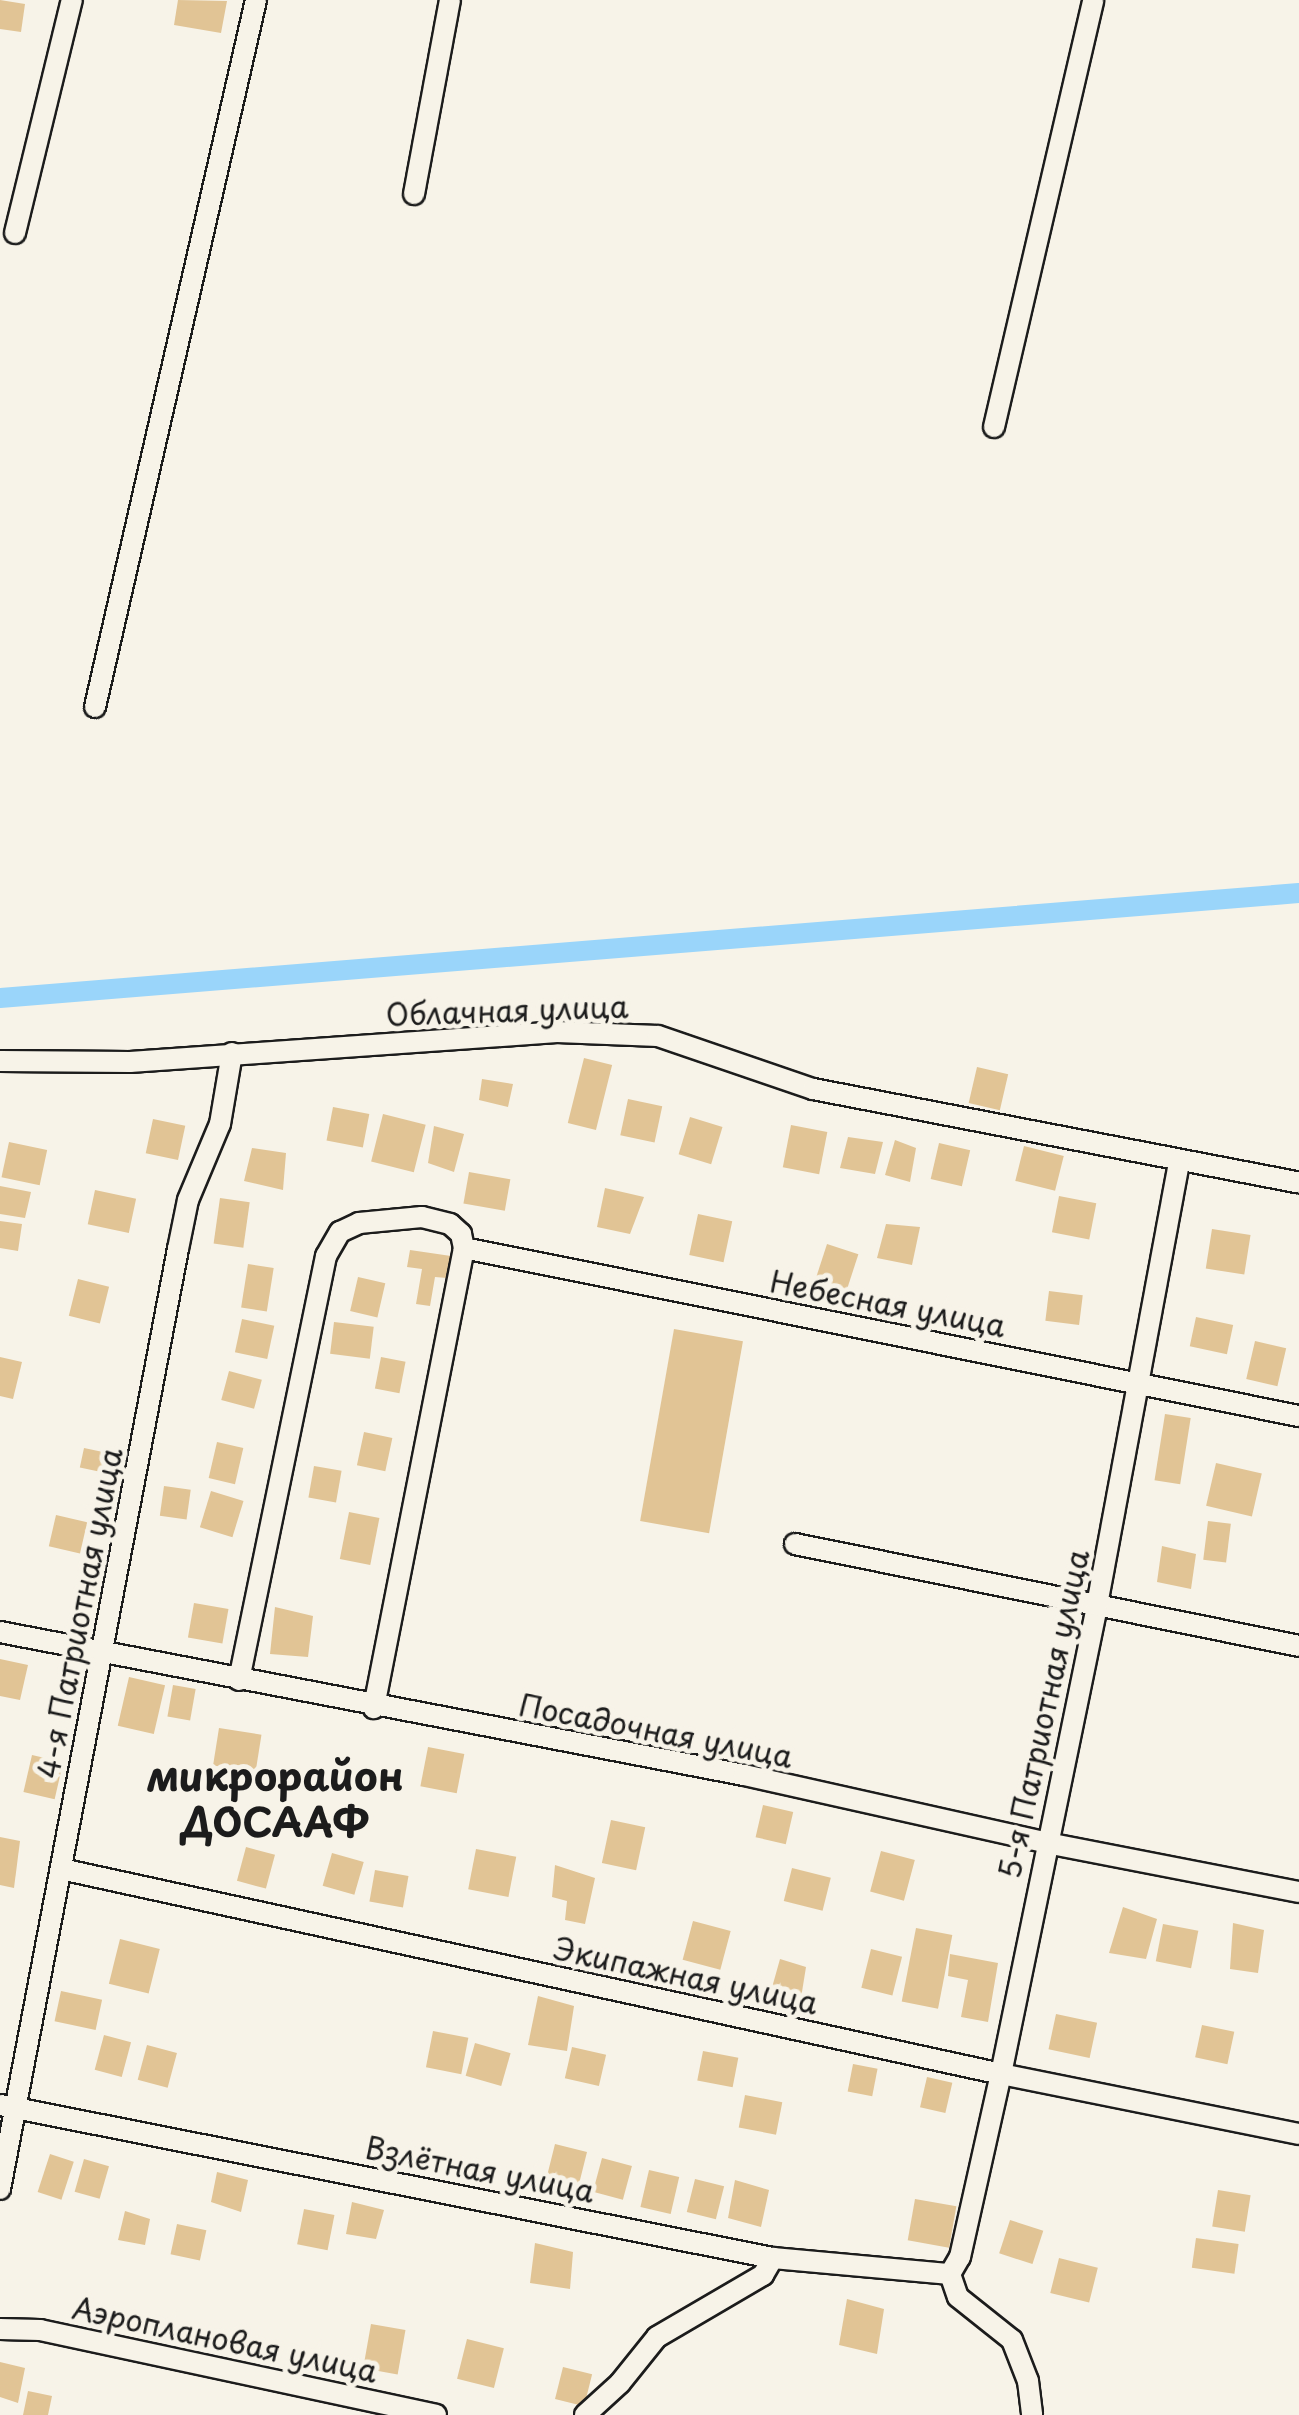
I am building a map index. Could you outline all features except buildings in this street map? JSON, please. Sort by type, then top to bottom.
[{"type":"street","points":[[14,233],[72,0]]},
{"type":"street","points":[[95,707],[256,0]]},
{"type":"street","points":[[414,194],[450,0]]},
{"type":"street","points":[[994,427],[1093,0]]},
{"type":"street","name":"Облачная улица","points":[[0,1061],[130,1062],[557,1032],[658,1036],[813,1089],[1299,1183]]},
{"type":"street","name":"4-я Патриотная улица","points":[[0,2189],[7,2106],[61,1869],[188,1200],[220,1124],[232,1053]]},
{"type":"street","name":"5-я Патриотная улица","points":[[950,2274],[960,2257],[1001,2074],[1097,1605],[1180,1162]]},
{"type":"street","points":[[239,1680],[326,1256],[340,1232],[358,1223],[422,1217],[450,1224],[461,1234],[464,1248],[374,1708]]},
{"type":"street","name":"Небесная улица","points":[[464,1248],[1299,1416]]},
{"type":"street","points":[[794,1544],[1299,1646]]},
{"type":"street","name":"Посадочная улица","points":[[0,1632],[374,1708],[744,1775],[1048,1844],[1299,1892]]},
{"type":"street","name":"Экипажная улица","points":[[61,1869],[1001,2074],[1299,2134]]},
{"type":"street","name":"Взлётная улица","points":[[7,2106],[774,2258],[950,2274]]},
{"type":"street","points":[[585,2415],[620,2383],[658,2337],[763,2275],[774,2258]]},
{"type":"street","points":[[950,2274],[958,2297],[1012,2340],[1028,2381],[1032,2415]]},
{"type":"street","name":"Аэроплановая улица","points":[[0,2329],[40,2330],[436,2415]]},
{"type":"waterway","points":[[0,998],[1299,893]]},
{"type":"district","name":"микрорайон ДОСААФ","points":[[275,1798]]}]
